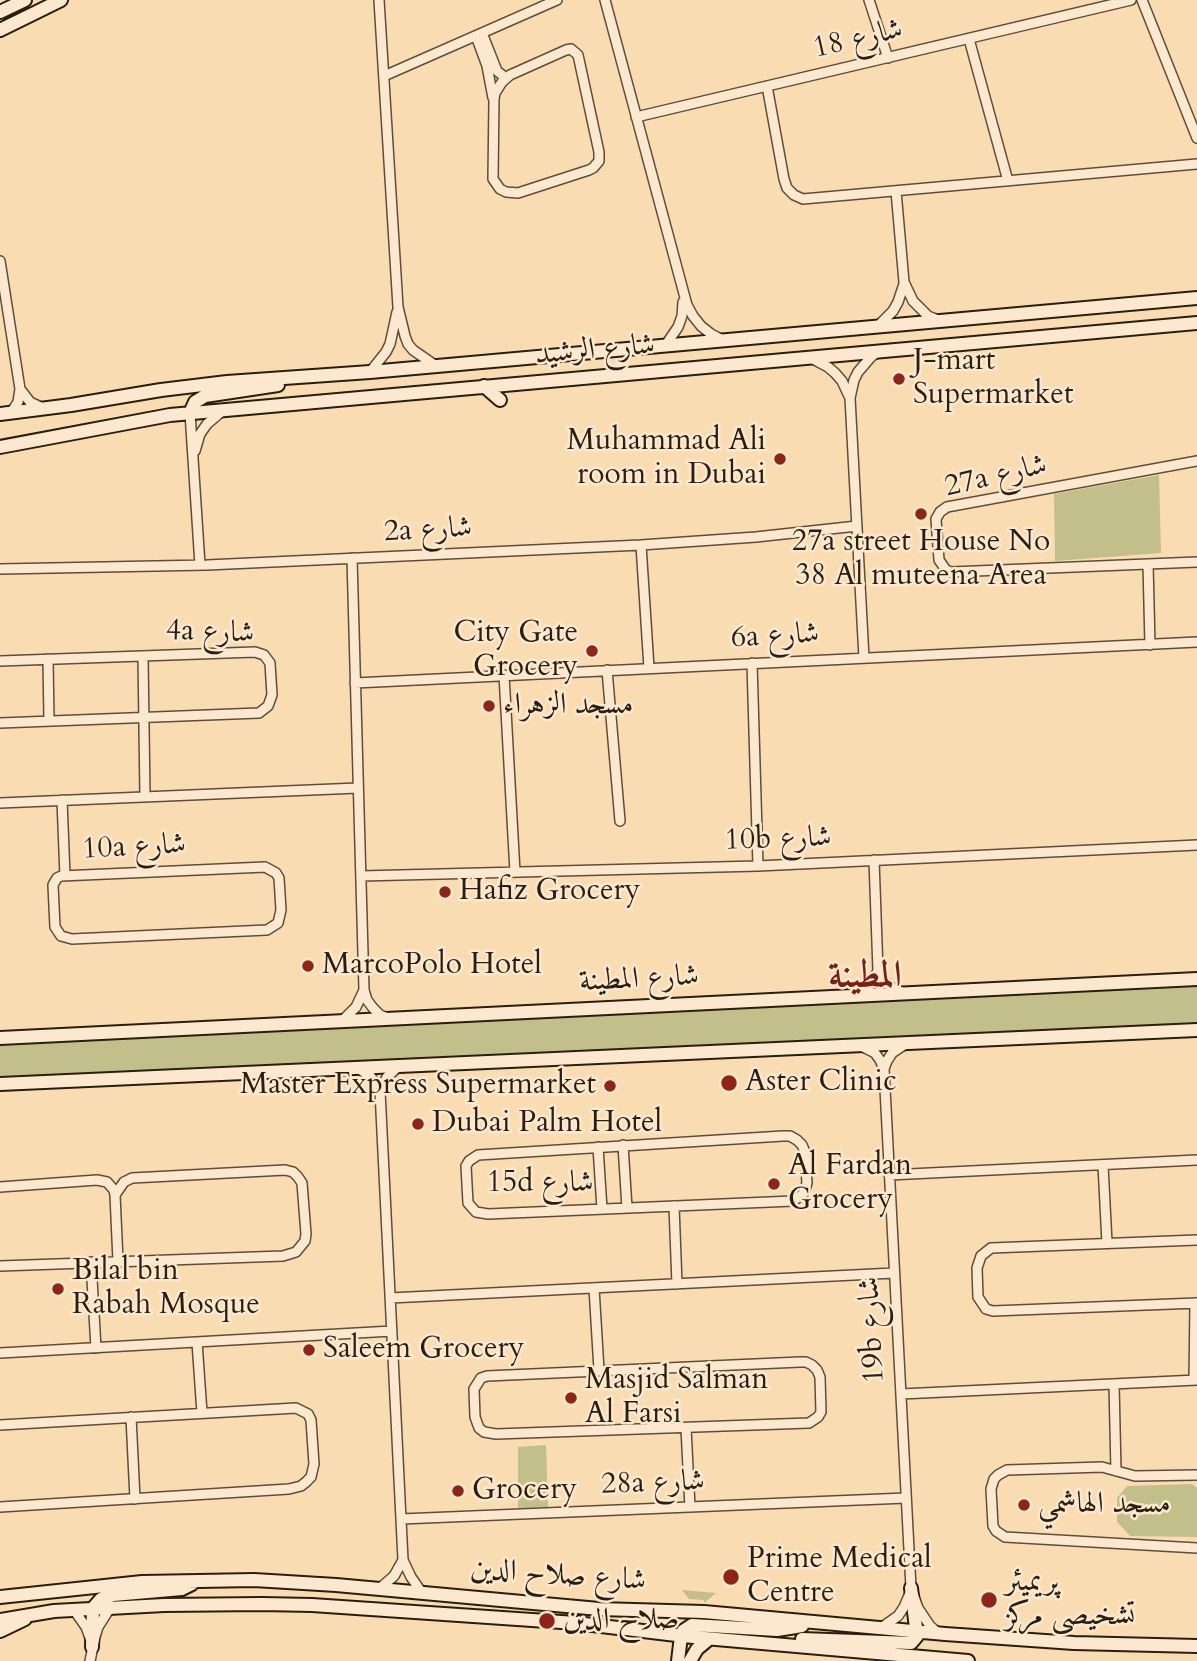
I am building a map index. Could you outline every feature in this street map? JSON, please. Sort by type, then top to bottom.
[{"type":"main road","points":[[0,12],[25,0]]},
{"type":"main road","points":[[0,30],[61,0]]},
{"type":"main road","name":"شارع الرشيد","points":[[4,415],[194,385],[370,372],[1197,298]]},
{"type":"main road","name":"شارع الرشيد","points":[[0,447],[149,418],[190,413],[1197,322]]},
{"type":"main road","points":[[190,413],[195,402],[205,396],[278,385],[293,377]]},
{"type":"main road","points":[[484,386],[500,400]]},
{"type":"main road","name":"شارع المطينة","points":[[0,1038],[1197,979]]},
{"type":"main road","points":[[0,1084],[1197,1030]]},
{"type":"main road","points":[[92,1647],[93,1608],[101,1599],[107,1596],[182,1589],[198,1580]]},
{"type":"main road","name":"شارع صلاح الدين","points":[[0,1597],[104,1585],[198,1580],[279,1581],[599,1609],[687,1611],[1096,1644],[1197,1646]]},
{"type":"main road","points":[[781,1644],[807,1639],[911,1643],[915,1640],[917,1631],[911,1588]]},
{"type":"main road","name":"شارع صلاح الدين","points":[[0,1620],[93,1608],[202,1604],[312,1605],[564,1622],[709,1639],[968,1661]]},
{"type":"main road","points":[[0,1631],[34,1614]]},
{"type":"main road","points":[[677,1661],[681,1636],[687,1627],[692,1625],[777,1630],[816,1623]]},
{"type":"main road","points":[[657,1633],[668,1644],[677,1661]]},
{"type":"main road","points":[[690,1661],[697,1649],[709,1639]]},
{"type":"street","points":[[379,0],[398,307],[408,344],[436,366]]},
{"type":"street","points":[[384,76],[556,0]]},
{"type":"street","points":[[605,0],[683,293],[693,316],[711,334],[722,340]]},
{"type":"street","points":[[869,0],[888,58]]},
{"type":"street","name":"شارع 18","points":[[636,117],[1131,0]]},
{"type":"street","points":[[1142,0],[1197,138]]},
{"type":"street","points":[[479,34],[497,71],[506,78]]},
{"type":"street","points":[[479,34],[494,99],[493,179],[500,189],[512,194],[518,193],[589,170],[599,161],[600,152],[578,55],[574,50],[566,50],[515,72],[498,88],[494,99]]},
{"type":"street","points":[[969,39],[1008,181]]},
{"type":"street","points":[[767,86],[784,179],[787,188],[803,199],[1197,164]]},
{"type":"street","points":[[897,191],[904,282],[920,309],[938,320]]},
{"type":"street","points":[[0,261],[20,389],[18,402],[4,415]]},
{"type":"street","points":[[878,326],[893,311],[904,282]]},
{"type":"street","points":[[665,346],[678,327],[684,304],[683,293]]},
{"type":"street","points":[[370,372],[390,344],[398,307]]},
{"type":"street","points":[[864,657],[850,398],[858,372],[877,352]]},
{"type":"street","points":[[811,358],[835,373],[850,398]]},
{"type":"street","points":[[20,389],[30,402],[45,409]]},
{"type":"street","points":[[193,456],[200,434],[215,416],[224,410]]},
{"type":"street","points":[[190,413],[200,565]]},
{"type":"street","name":"27a شارع","points":[[1197,461],[947,507],[936,519],[939,560],[946,570],[951,572],[1197,562]]},
{"type":"street","name":"2a شارع","points":[[0,569],[200,565],[640,545],[756,537],[857,526]]},
{"type":"street","points":[[640,545],[649,668]]},
{"type":"street","points":[[352,558],[364,990],[373,1008],[390,1019]]},
{"type":"street","points":[[1147,564],[1150,645]]},
{"type":"street","name":"6a شارع","points":[[355,683],[1197,642]]},
{"type":"street","name":"4a شارع","points":[[0,661],[256,652],[268,659],[271,668],[271,701],[259,713],[0,723]]},
{"type":"street","points":[[143,656],[145,797]]},
{"type":"street","points":[[48,659],[49,721]]},
{"type":"street","points":[[752,663],[758,866]]},
{"type":"street","points":[[607,670],[620,821]]},
{"type":"street","points":[[504,676],[515,872]]},
{"type":"street","points":[[0,803],[358,788]]},
{"type":"street","points":[[62,800],[65,876]]},
{"type":"street","name":"10b شارع","points":[[361,876],[758,866],[1197,845]]},
{"type":"street","points":[[874,860],[878,971],[891,987],[910,993]]},
{"type":"street","name":"10a شارع","points":[[265,867],[279,878],[281,917],[267,930],[72,939],[61,936],[54,922],[53,885],[57,878],[65,876],[265,867]]},
{"type":"street","points":[[854,996],[869,987],[878,971]]},
{"type":"street","points":[[342,1021],[356,1007],[364,990]]},
{"type":"street","points":[[884,1069],[892,1053],[908,1043]]},
{"type":"street","points":[[858,1045],[875,1053],[884,1069]]},
{"type":"street","points":[[400,1066],[387,1077],[380,1091],[404,1560],[422,1593]]},
{"type":"street","points":[[358,1068],[371,1077],[380,1091]]},
{"type":"street","name":"19b شارع","points":[[884,1069],[911,1588],[918,1608],[938,1633]]},
{"type":"street","name":"15d شارع","points":[[790,1136],[802,1145],[805,1152],[807,1183],[803,1194],[793,1201],[481,1214],[471,1208],[467,1197],[466,1166],[473,1156],[598,1147],[790,1136]]},
{"type":"street","points":[[623,1145],[627,1208]]},
{"type":"street","points":[[598,1147],[602,1209]]},
{"type":"street","points":[[889,1175],[1197,1160]]},
{"type":"street","points":[[1103,1165],[1107,1243]]},
{"type":"street","points":[[0,1266],[283,1256],[296,1252],[305,1241],[302,1183],[293,1172],[285,1170],[132,1178],[124,1182],[115,1195]]},
{"type":"street","points":[[0,1186],[102,1180],[111,1185],[115,1195],[118,1261]]},
{"type":"street","points":[[674,1206],[677,1284]]},
{"type":"street","points":[[901,1394],[1196,1380],[1196,1303],[1000,1312],[986,1308],[978,1297],[978,1261],[981,1255],[991,1248],[1197,1240]]},
{"type":"street","points":[[91,1262],[96,1348]]},
{"type":"street","points":[[390,1298],[894,1273]]},
{"type":"street","points":[[594,1288],[599,1370]]},
{"type":"street","points":[[0,1353],[392,1331]]},
{"type":"street","points":[[197,1342],[202,1413]]},
{"type":"street","points":[[800,1362],[817,1370],[821,1383],[822,1407],[818,1417],[809,1423],[686,1428],[496,1434],[484,1432],[476,1423],[474,1389],[477,1383],[487,1376],[800,1362]]},
{"type":"street","points":[[1114,1384],[1116,1471]]},
{"type":"street","points":[[0,1425],[290,1407],[303,1410],[308,1415],[313,1427],[314,1464],[311,1477],[301,1486],[289,1489],[0,1507]]},
{"type":"street","points":[[131,1417],[135,1499]]},
{"type":"street","points":[[686,1428],[690,1507]]},
{"type":"street","points":[[1197,1475],[1135,1476],[1096,1467],[1007,1471],[994,1479],[991,1489],[993,1526],[1000,1534],[1010,1538],[1197,1548]]},
{"type":"street","name":"28a شارع","points":[[401,1519],[906,1498]]},
{"type":"street","points":[[380,1589],[394,1576],[404,1560]]},
{"type":"street","points":[[881,1628],[898,1616],[911,1588]]},
{"type":"street","points":[[90,1661],[98,1627],[110,1608]]},
{"type":"street","points":[[74,1610],[86,1627],[92,1647]]},
{"type":"shaded area","points":[[1159,475],[1161,553],[1055,561],[1054,494]]},
{"type":"shaded area","points":[[1197,983],[1197,1024],[0,1084],[0,1042]]},
{"type":"shaded area","points":[[546,1445],[548,1507],[518,1508],[518,1447]]},
{"type":"shaded area","points":[[1192,1484],[1197,1488],[1197,1537],[1130,1536],[1117,1522],[1117,1498],[1127,1486]]},
{"type":"shaded area","points":[[682,1590],[716,1593],[704,1603],[704,1600],[689,1599]]},
{"type":"place","name":"J-mart Supermarket","points":[[899,379]]},
{"type":"place","name":"Muhammad Ali room in Dubai","points":[[780,459]]},
{"type":"place","name":"27a street House No 38 Al muteena Area","points":[[921,514]]},
{"type":"place","name":"City Gate Grocery","points":[[592,651]]},
{"type":"place","name":"مسجد الزهراء","points":[[489,706]]},
{"type":"place","name":"Hafiz Grocery","points":[[445,892]]},
{"type":"place","name":"MarcoPolo Hotel","points":[[308,966]]},
{"type":"place","name":"Aster Clinic","points":[[729,1083]]},
{"type":"place","name":"Master Express Supermarket","points":[[610,1086]]},
{"type":"place","name":"Dubai Palm Hotel","points":[[418,1124]]},
{"type":"place","name":"Al Fardan Grocery","points":[[774,1184]]},
{"type":"place","name":"Bilal bin Rabah Mosque","points":[[58,1289]]},
{"type":"place","name":"Saleem Grocery","points":[[309,1350]]},
{"type":"place","name":"Masjid Salman Al Farsi","points":[[571,1398]]},
{"type":"place","name":"Grocery","points":[[458,1491]]},
{"type":"place","name":"مسجد الهاشمي","points":[[1024,1505]]},
{"type":"place","name":"Prime Medical Centre","points":[[731,1577]]},
{"type":"place","name":"پریمیئر تشخیصی مرکز","points":[[989,1600]]},
{"type":"place","name":"صلاح الدين","points":[[547,1621]]},
{"type":"district","name":"المطينة","points":[[865,977]]}]
